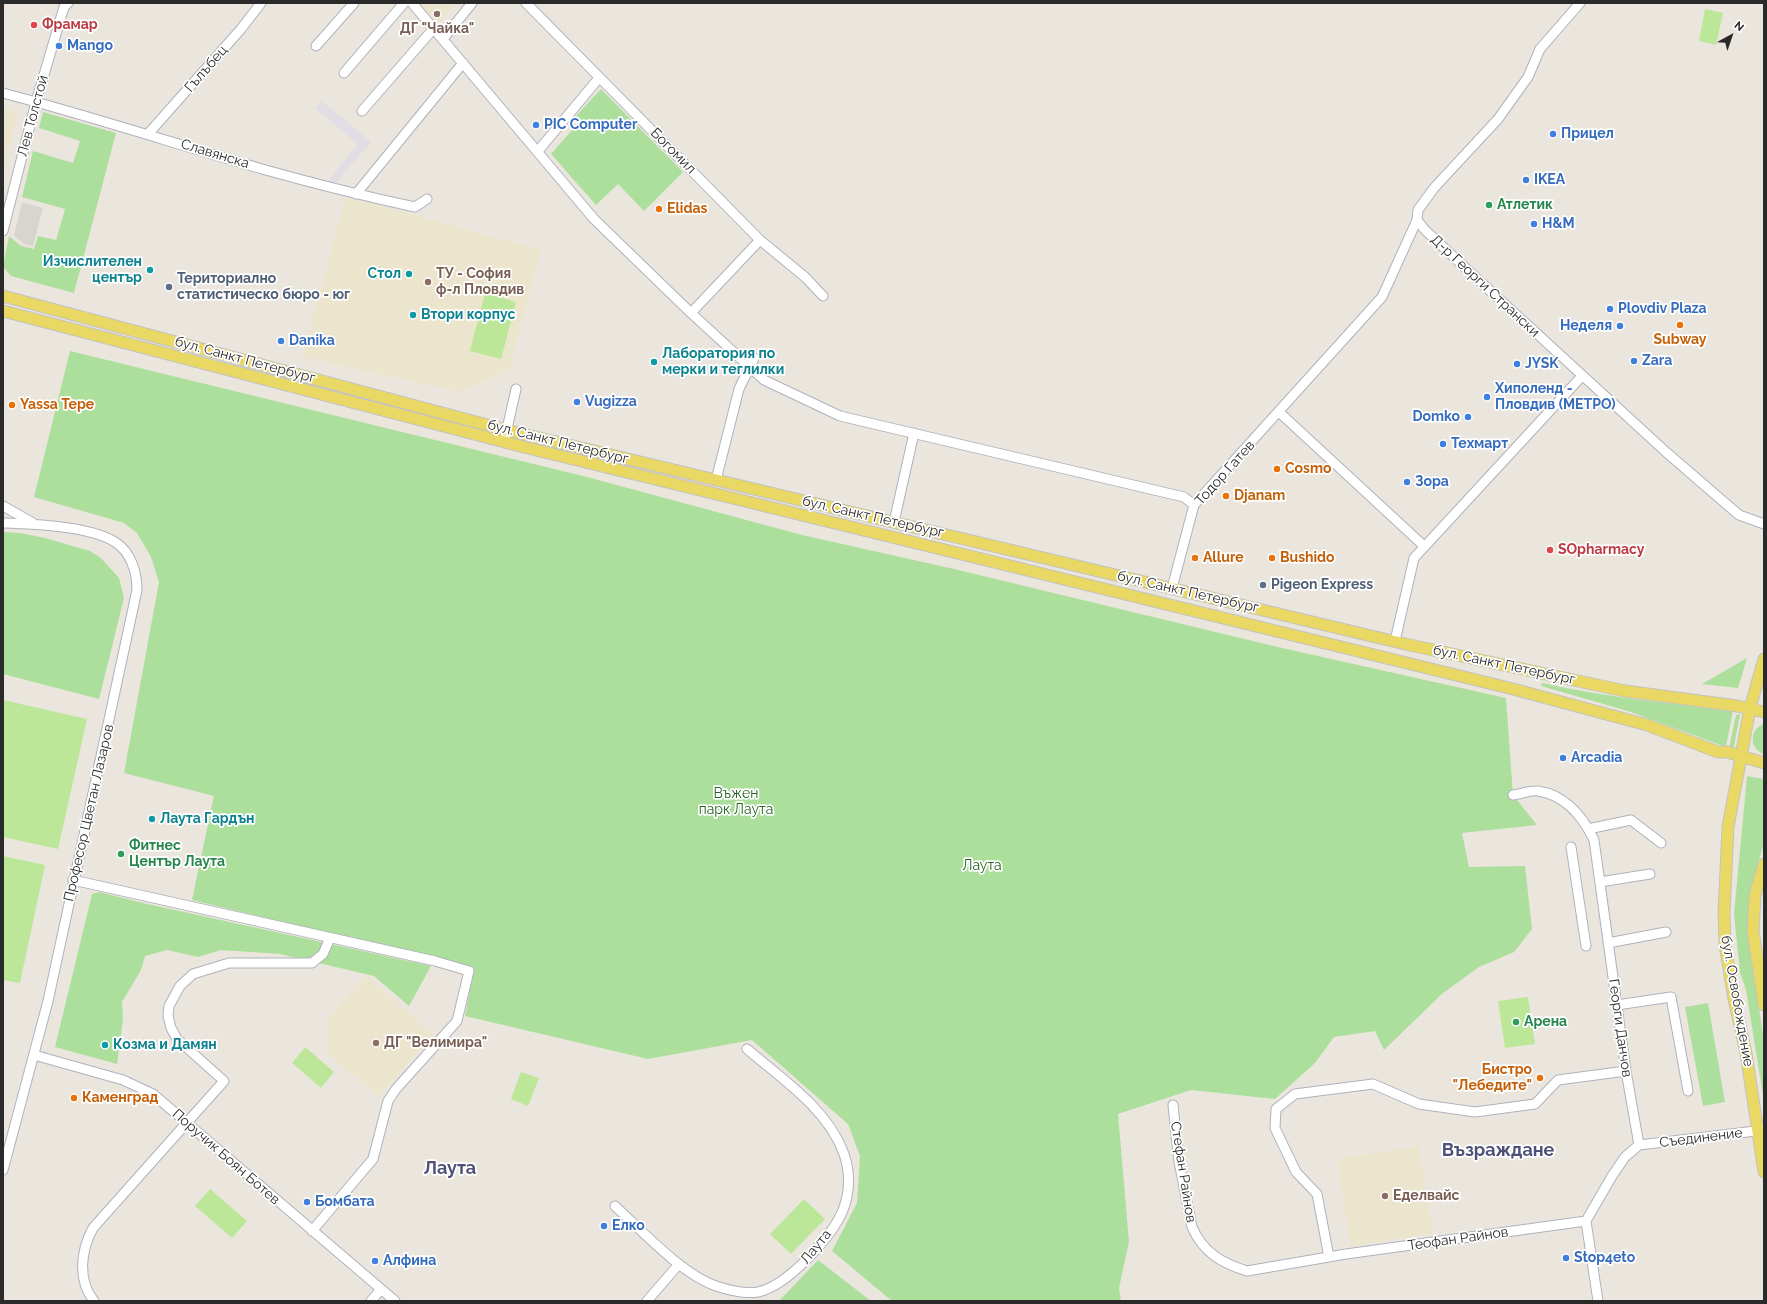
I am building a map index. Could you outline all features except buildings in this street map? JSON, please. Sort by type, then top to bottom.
[{"type":"main road","name":"бул. Санкт Петербург","points":[[3,296],[506,430],[1395,641],[1625,691],[1750,708],[1764,712]]},
{"type":"main road","name":"бул. Санкт Петербург","points":[[3,311],[504,442],[1506,687],[1647,725],[1718,752],[1727,752],[1764,763]]},
{"type":"main road","points":[[1750,708],[1764,659]]},
{"type":"main road","name":"бул. Освобождение","points":[[1750,708],[1728,827],[1724,913],[1725,937],[1734,999],[1761,1130],[1764,1172]]},
{"type":"main road","name":"бул. Освобождение","points":[[1764,864],[1755,895],[1753,931],[1764,1005]]},
{"type":"street","name":"Лев Толстой","points":[[3,231],[36,102],[64,7],[68,3]]},
{"type":"street","name":"Гълъбец","points":[[148,134],[229,36],[261,3]]},
{"type":"street","points":[[316,46],[354,3]]},
{"type":"street","points":[[344,73],[404,3]]},
{"type":"street","points":[[412,3],[594,219],[691,313],[764,380],[840,416],[1184,497],[1194,505]]},
{"type":"street","points":[[443,39],[472,3]]},
{"type":"street","name":"Богомил","points":[[526,3],[760,240],[805,277],[823,296]]},
{"type":"street","points":[[1417,220],[1418,210],[1434,188],[1498,119],[1528,77],[1540,49],[1580,3]]},
{"type":"street","points":[[362,111],[434,28]]},
{"type":"street","points":[[356,194],[463,63]]},
{"type":"street","points":[[538,151],[599,78]]},
{"type":"street","name":"Славянска","points":[[3,93],[148,134],[262,169],[356,194],[415,207],[427,198]]},
{"type":"street","name":"Д-р Георги Странски","points":[[1417,220],[1425,230],[1582,376],[1739,515],[1764,524]]},
{"type":"street","name":"Тодор Гатев","points":[[1172,588],[1194,505],[1280,412],[1382,297],[1417,220]]},
{"type":"street","points":[[691,313],[760,240]]},
{"type":"street","points":[[716,480],[738,389],[754,358]]},
{"type":"street","points":[[1395,641],[1414,558],[1582,376]]},
{"type":"street","points":[[504,442],[516,389]]},
{"type":"street","points":[[1280,412],[1424,546]]},
{"type":"street","points":[[894,522],[914,433]]},
{"type":"street","name":"Професор Цветан Лазаров","points":[[3,506],[34,524]]},
{"type":"street","name":"Професор Цветан Лазаров","points":[[3,523],[34,524],[100,535],[115,542],[125,552],[137,577],[137,590],[48,1001],[3,1170]]},
{"type":"street","name":"Георги Данчов","points":[[1513,795],[1536,791],[1554,796],[1571,806],[1588,828],[1594,840],[1626,1071],[1639,1145]]},
{"type":"street","points":[[1588,828],[1630,820],[1661,843]]},
{"type":"street","points":[[1571,847],[1586,946]]},
{"type":"street","points":[[1600,882],[1650,874]]},
{"type":"street","points":[[73,880],[435,961],[469,971],[457,1021],[396,1089],[388,1101],[373,1159],[312,1231]]},
{"type":"street","points":[[1608,943],[1666,932]]},
{"type":"street","points":[[94,1301],[82,1274],[84,1250],[87,1238],[93,1228],[224,1081],[177,1039],[171,1028],[168,1016],[169,1006],[180,986],[193,974],[229,963],[312,962],[323,954],[330,938]]},
{"type":"street","points":[[1617,1005],[1672,997],[1688,1091]]},
{"type":"street","name":"Лаута","points":[[615,1206],[679,1264],[697,1277],[716,1286],[736,1291],[757,1292],[782,1282],[795,1272],[829,1232],[843,1211],[847,1193],[849,1171],[843,1153],[831,1128],[819,1112],[747,1049]]},
{"type":"street","name":"Поручик Боян Ботев","points":[[34,1055],[124,1080],[153,1094],[185,1123],[395,1301]]},
{"type":"street","points":[[1329,1257],[1317,1194],[1296,1172],[1275,1128],[1276,1109],[1295,1094],[1373,1084],[1418,1104],[1474,1112],[1535,1104],[1558,1080],[1626,1071]]},
{"type":"street","name":"Стефан Райнов","points":[[1173,1104],[1179,1162],[1192,1227],[1196,1235],[1213,1256],[1232,1266],[1246,1271],[1329,1257]]},
{"type":"street","name":"Съединение","points":[[1639,1145],[1761,1130]]},
{"type":"street","points":[[1598,1301],[1586,1221],[1612,1176],[1625,1158],[1639,1145]]},
{"type":"street","name":"Теофан Райнов","points":[[1329,1257],[1586,1221]]},
{"type":"street","points":[[647,1301],[679,1264]]},
{"type":"street","points":[[371,1301],[381,1289]]},
{"type":"shaded area","name":"ДГ \"Чайка\"","points":[[419,3],[456,3],[437,25]]},
{"type":"shaded area","points":[[321,100],[371,142],[335,184],[329,179],[358,144],[315,108]]},
{"type":"shaded area","points":[[3,108],[18,112],[3,170]]},
{"type":"shaded area","name":"ТУ - София ф-л Пловдив","points":[[346,196],[541,250],[509,370],[461,392],[302,357]]},
{"type":"shaded area","points":[[22,202],[43,208],[33,246],[24,244],[14,236]]},
{"type":"shaded area","name":"ДГ \"Велимира\"","points":[[366,975],[433,1034],[378,1097],[327,1052],[327,1019]]},
{"type":"shaded area","name":"Еделвайс","points":[[1419,1146],[1433,1233],[1351,1246],[1337,1159]]},
{"type":"green space","points":[[1705,9],[1723,13],[1716,45],[1699,41]]},
{"type":"green space","points":[[601,89],[683,172],[644,211],[618,184],[596,205],[551,154],[580,121],[576,116]]},
{"type":"green space","points":[[43,112],[116,133],[74,293],[11,276],[3,267],[9,236],[21,246],[34,249],[38,236],[56,240],[65,209],[22,197],[33,151],[73,163],[80,141],[39,128]]},
{"type":"green space","points":[[485,293],[516,302],[501,359],[470,351]]},
{"type":"green space","name":"Лаута","points":[[70,351],[587,477],[802,535],[954,569],[1282,648],[1506,698],[1513,795],[1537,825],[1462,833],[1469,867],[1525,866],[1532,929],[1514,952],[1479,967],[1443,993],[1384,1050],[1375,1031],[1334,1037],[1315,1063],[1275,1099],[1191,1090],[1118,1114],[1129,1242],[1119,1288],[1121,1301],[892,1301],[832,1251],[857,1203],[860,1156],[848,1124],[752,1040],[648,1059],[465,1016],[474,968],[192,900],[214,796],[124,773],[159,582],[151,557],[137,533],[124,523],[34,497]]},
{"type":"green space","points":[[3,532],[20,533],[45,538],[90,551],[101,558],[119,578],[124,598],[99,699],[3,674]]},
{"type":"green space","points":[[1747,658],[1738,688],[1702,684]]},
{"type":"green space","points":[[1542,683],[1637,700],[1733,710],[1726,747],[1628,711],[1541,686]]},
{"type":"green space","points":[[3,700],[87,719],[58,849],[3,837]]},
{"type":"green space","points":[[1740,714],[1734,747],[1729,748],[1736,715]]},
{"type":"green space","points":[[1764,724],[1764,754],[1753,744],[1753,734]]},
{"type":"green space","points":[[1747,776],[1764,779],[1764,842],[1750,893],[1747,924],[1764,1042],[1764,1101],[1746,990],[1740,972],[1734,914]]},
{"type":"green space","points":[[3,856],[45,865],[20,983],[3,980]]},
{"type":"green space","points":[[99,892],[431,966],[409,1006],[374,976],[280,954],[221,950],[198,957],[167,950],[145,956],[141,970],[122,1002],[123,1019],[117,1064],[55,1047],[92,894]]},
{"type":"green space","name":"Арена","points":[[1528,997],[1535,1044],[1505,1048],[1498,1001]]},
{"type":"green space","points":[[1708,1003],[1725,1102],[1703,1106],[1685,1007]]},
{"type":"green space","points":[[305,1047],[334,1072],[321,1088],[292,1063]]},
{"type":"green space","points":[[521,1072],[539,1078],[528,1106],[511,1099]]},
{"type":"green space","points":[[210,1189],[247,1221],[232,1238],[195,1206]]},
{"type":"green space","points":[[804,1199],[825,1219],[791,1254],[770,1234]]},
{"type":"green space","points":[[818,1260],[871,1301],[775,1301],[780,1300]]},
{"type":"place","name":"ДГ \"Чайка\"","points":[[437,14]]},
{"type":"place","name":"Фрамар","points":[[34,25]]},
{"type":"place","name":"Mango","points":[[59,46]]},
{"type":"place","name":"PIC Computer","points":[[536,125]]},
{"type":"place","name":"Прицел","points":[[1553,134]]},
{"type":"place","name":"IKEA","points":[[1526,180]]},
{"type":"place","name":"Атлетик","points":[[1489,205]]},
{"type":"place","name":"Elidas","points":[[659,209]]},
{"type":"place","name":"H&M","points":[[1534,224]]},
{"type":"place","name":"Изчислителен център","points":[[150,270]]},
{"type":"place","name":"Стол","points":[[409,274]]},
{"type":"place","name":"ТУ - София ф-л Пловдив","points":[[428,282]]},
{"type":"place","name":"Териториално статистическо бюро - юг","points":[[169,287]]},
{"type":"place","name":"Plovdiv Plaza","points":[[1610,309]]},
{"type":"place","name":"Втори корпус","points":[[413,315]]},
{"type":"place","name":"Subway","points":[[1680,325]]},
{"type":"place","name":"Неделя","points":[[1620,326]]},
{"type":"place","name":"Danika","points":[[281,341]]},
{"type":"place","name":"Zara","points":[[1634,361]]},
{"type":"place","name":"Лаборатория по мерки и теглилки","points":[[654,362]]},
{"type":"place","name":"JYSK","points":[[1517,364]]},
{"type":"place","name":"Хиполенд - Пловдив (МЕТРО)","points":[[1487,397]]},
{"type":"place","name":"Vugizza","points":[[577,402]]},
{"type":"place","name":"Yassa Tepe","points":[[12,405]]},
{"type":"place","name":"Domko","points":[[1468,417]]},
{"type":"place","name":"Техмарт","points":[[1443,444]]},
{"type":"place","name":"Cosmo","points":[[1277,469]]},
{"type":"place","name":"Зора","points":[[1407,482]]},
{"type":"place","name":"Djanam","points":[[1226,496]]},
{"type":"place","name":"SOpharmacy","points":[[1550,550]]},
{"type":"place","name":"Allure","points":[[1195,558]]},
{"type":"place","name":"Bushido","points":[[1272,558]]},
{"type":"place","name":"Pigeon Express","points":[[1263,585]]},
{"type":"place","name":"Arcadia","points":[[1563,758]]},
{"type":"place","name":"Лаута Гардън","points":[[152,819]]},
{"type":"place","name":"Фитнес Център Лаута","points":[[121,854]]},
{"type":"place","name":"Арена","points":[[1516,1022]]},
{"type":"place","name":"ДГ \"Велимира\"","points":[[376,1043]]},
{"type":"place","name":"Козма и Дамян","points":[[105,1045]]},
{"type":"place","name":"Бистро \"Лебедите\"","points":[[1540,1078]]},
{"type":"place","name":"Каменград","points":[[74,1098]]},
{"type":"place","name":"Еделвайс","points":[[1385,1196]]},
{"type":"place","name":"Бомбата","points":[[307,1202]]},
{"type":"place","name":"Елко","points":[[604,1226]]},
{"type":"place","name":"Stop4eto","points":[[1566,1258]]},
{"type":"place","name":"Алфина","points":[[375,1261]]},
{"type":"district","name":"Възраждане","points":[[1498,1151]]},
{"type":"district","name":"Лаута","points":[[450,1169]]},
{"type":"park label","name":"Въжен парк Лаута","points":[[736,802]]}]
